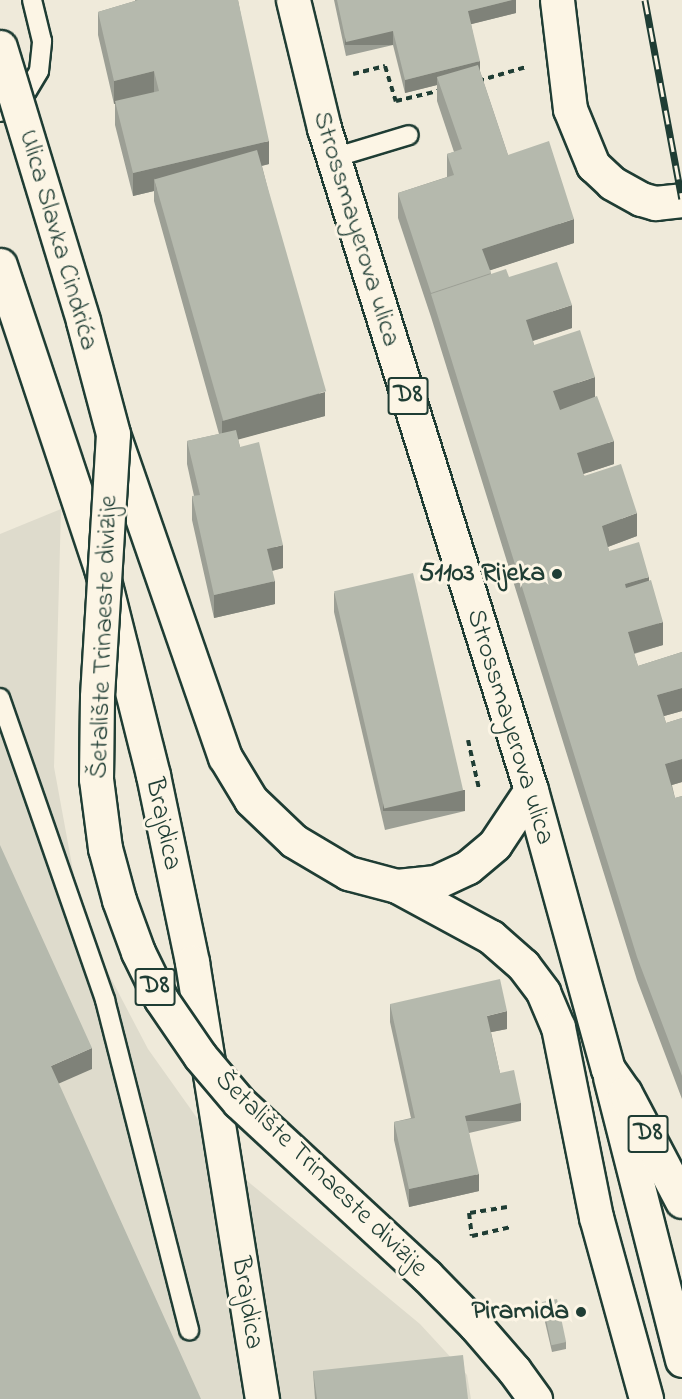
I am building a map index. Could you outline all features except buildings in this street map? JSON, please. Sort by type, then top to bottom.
[{"type":"main road","name":"Strossmayerova ulica","points":[[293,0],[333,158],[531,790],[608,1069],[626,1093],[682,1201]]},
{"type":"main road","points":[[557,0],[570,109],[593,165],[612,183],[641,199],[655,203],[682,200]]},
{"type":"main road","name":"Ulica Slavka Cindrića","points":[[0,47],[83,321],[113,434]]},
{"type":"main road","name":"Brajdica","points":[[0,265],[102,568],[153,776],[192,962],[262,1399]]},
{"type":"main road","points":[[113,434],[225,757],[251,800],[294,841],[348,873],[397,886],[491,937],[523,965],[543,992],[558,1027],[596,1217],[646,1399]]},
{"type":"main road","name":"Šetalište Trinaeste divizije","points":[[113,434],[97,697],[96,779],[105,848],[119,900],[138,952],[161,999],[200,1056],[238,1102],[426,1275],[475,1325],[514,1370],[535,1399]]},
{"type":"main road","points":[[397,886],[436,882],[468,867],[495,844],[531,790]]},
{"type":"main road","points":[[608,1069],[682,1360]]},
{"type":"lane","points":[[0,112],[9,109],[27,91],[39,71],[42,41],[32,0]]},
{"type":"lane","points":[[333,158],[409,135]]},
{"type":"lane","points":[[0,698],[105,1000],[189,1330]]},
{"type":"path","points":[[353,74],[385,66],[396,101],[452,87]]},
{"type":"path","points":[[474,82],[518,69]]},
{"type":"path","points":[[468,740],[479,789]]},
{"type":"path","points":[[507,1207],[469,1213],[472,1236],[510,1227]]},
{"type":"shaded area","points":[[61,509],[54,767],[74,876],[105,967],[148,1049],[234,1170],[420,1324],[467,1375],[471,1399],[0,1399],[0,534]]},
{"type":"railway","points":[[645,0],[682,199]]},
{"type":"place","name":"51103 Rijeka","points":[[557,574]]},
{"type":"place","name":"Piramida","points":[[581,1312]]}]
